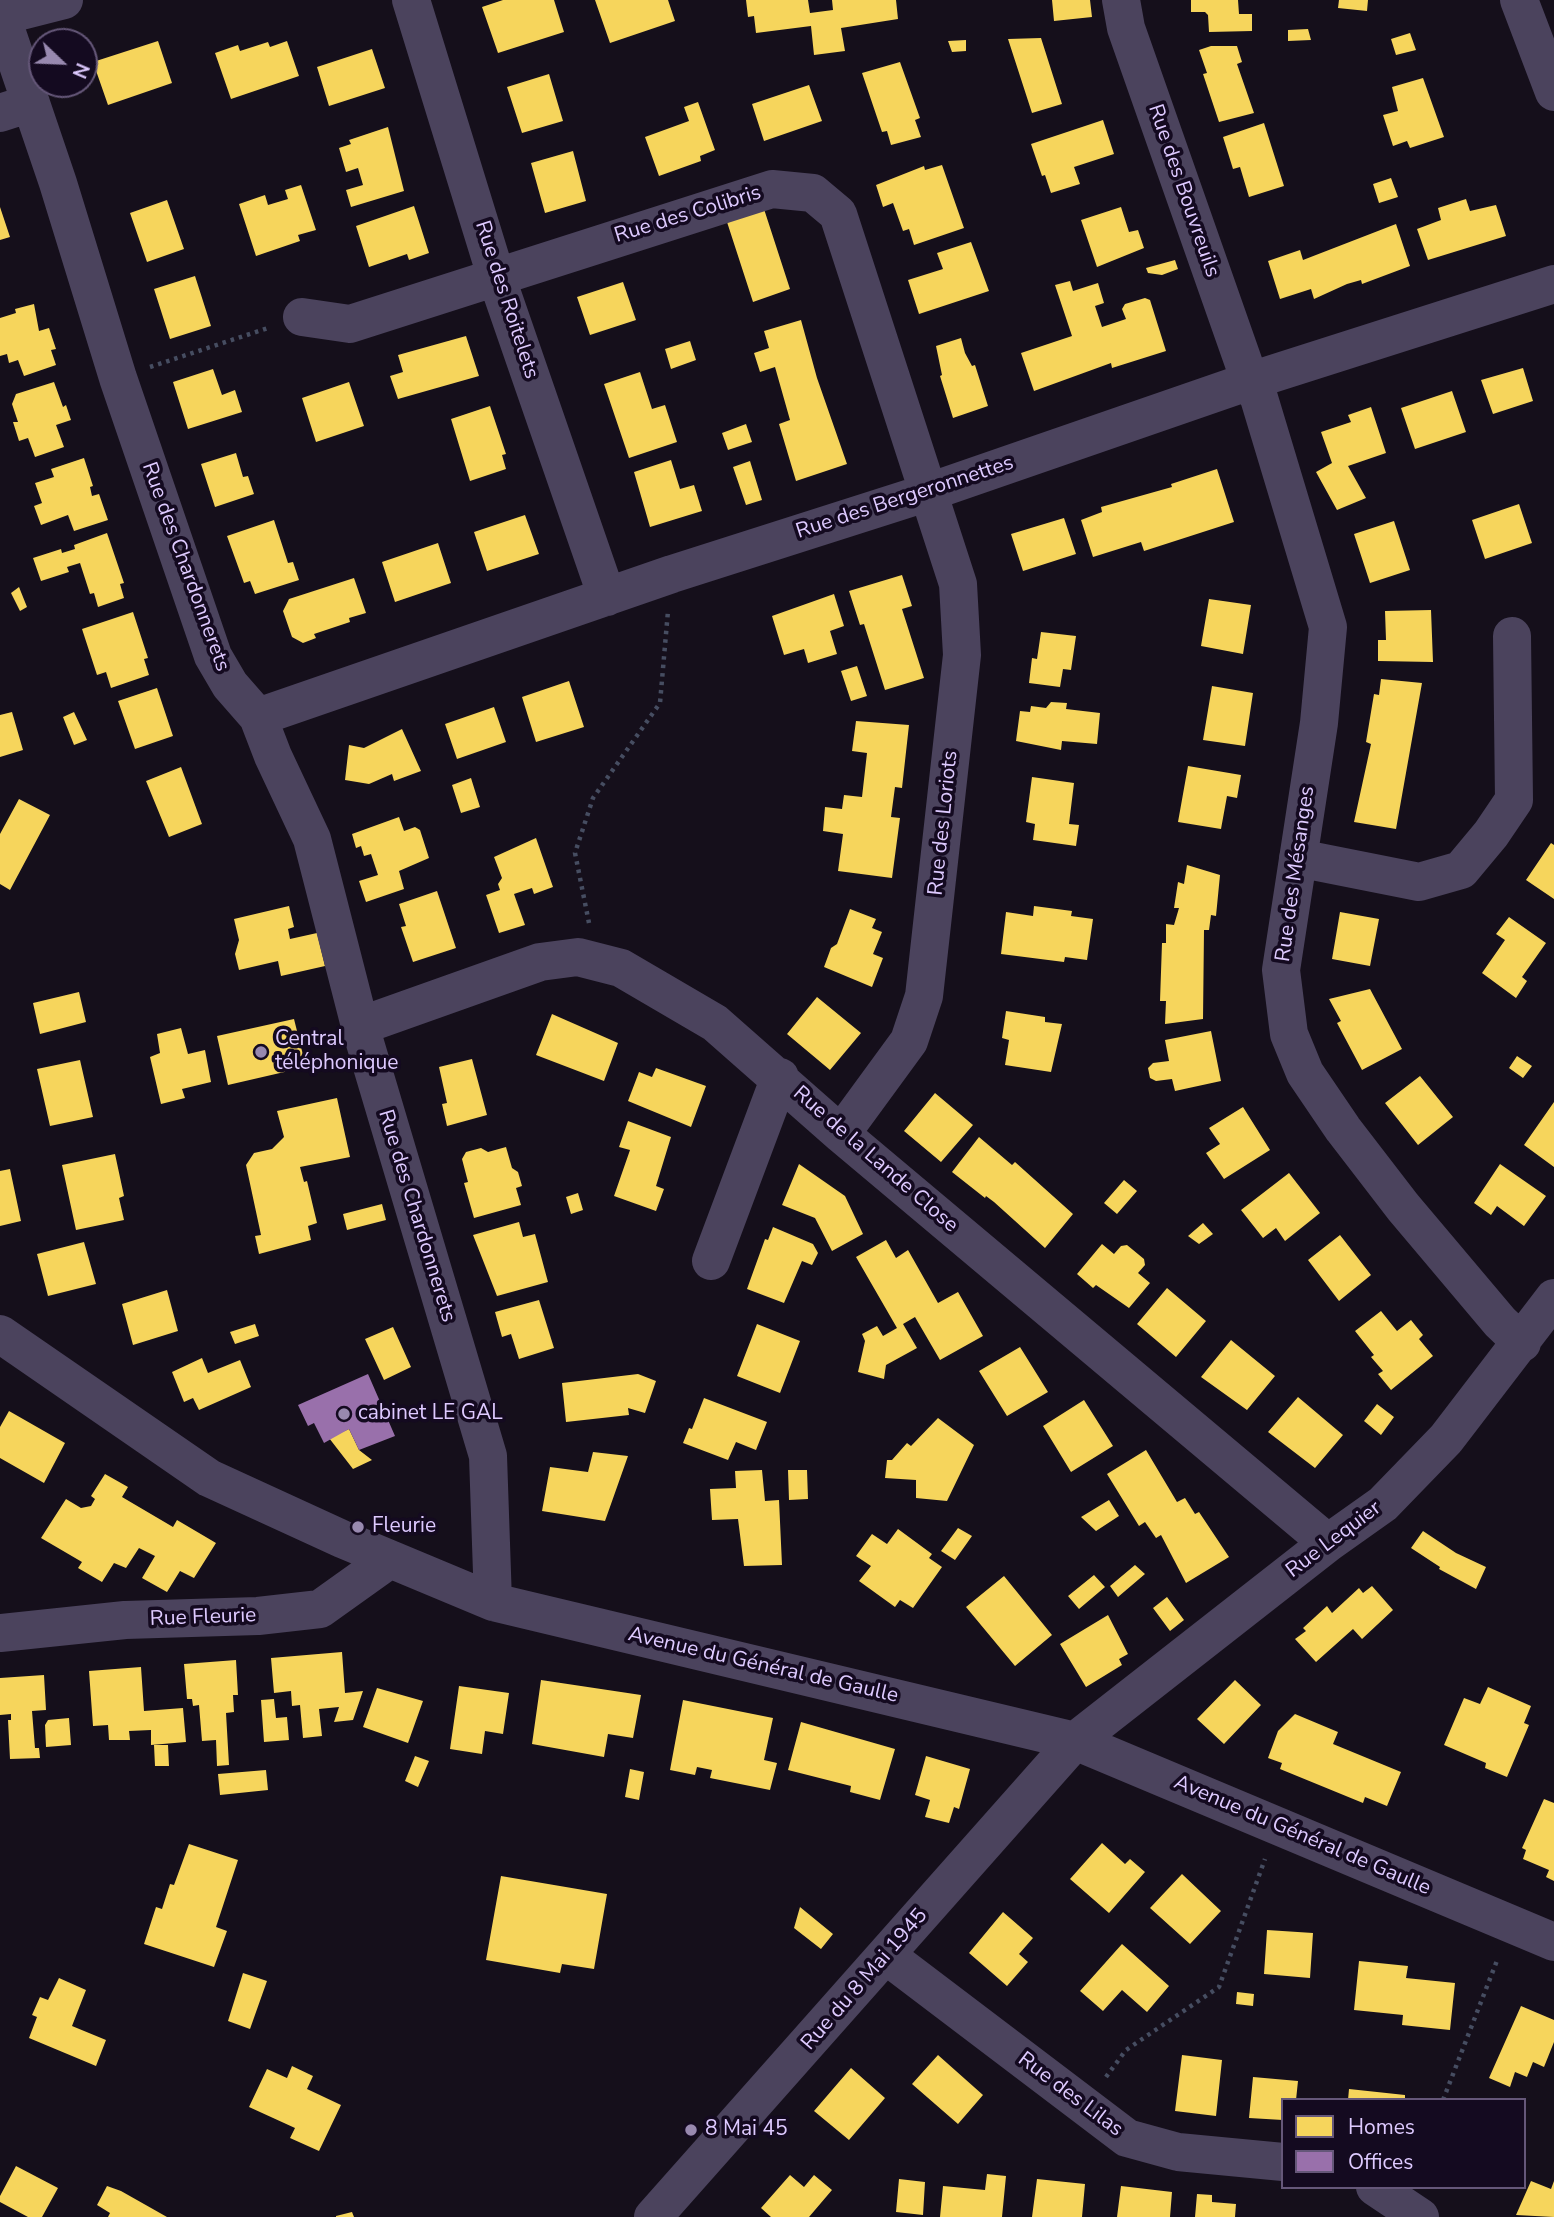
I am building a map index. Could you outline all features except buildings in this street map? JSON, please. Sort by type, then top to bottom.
[{"type":"street","points":[[1,14],[64,0]]},
{"type":"street","name":"Rue des Roitelets","points":[[411,0],[496,276],[607,597]]},
{"type":"street","name":"Rue des Bouvreuils","points":[[1121,0],[1126,28],[1250,381]]},
{"type":"street","points":[[1519,0],[1554,92]]},
{"type":"street","name":"Rue des Chardonnerets","points":[[1,14],[16,108],[118,378],[213,656],[230,685],[258,717],[272,756],[312,839],[360,1026],[488,1456],[494,1602]]},
{"type":"street","name":"Rue des Colibris","points":[[302,317],[350,324],[772,189],[813,193],[838,214],[929,492]]},
{"type":"street","name":"Rue des Bergeronnettes","points":[[258,717],[672,574],[929,492],[1250,381],[1554,284]]},
{"type":"street","name":"Rue des Mésanges","points":[[1250,381],[1259,398],[1328,627],[1319,723],[1281,970],[1289,1034],[1305,1073],[1342,1129],[1403,1207],[1500,1322],[1522,1343]]},
{"type":"street","name":"Rue des Loriots","points":[[841,1134],[909,1041],[925,996],[962,655],[958,584],[929,492]]},
{"type":"street","points":[[1298,858],[1419,882],[1461,870],[1491,834],[1514,800],[1512,636]]},
{"type":"street","name":"Rue de la Lande Close","points":[[360,1026],[540,962],[578,957],[621,968],[715,1023],[841,1134],[1328,1543]]},
{"type":"street","points":[[711,1261],[779,1077]]},
{"type":"street","name":"Rue Lequier","points":[[1075,1741],[1392,1495],[1446,1438],[1522,1343],[1554,1298]]},
{"type":"street","name":"Avenue du Général de Gaulle","points":[[0,1334],[209,1478],[494,1602],[1075,1741],[1554,1942]]},
{"type":"street","name":"Rue Fleurie","points":[[0,1633],[125,1620],[258,1616],[320,1609],[390,1559]]},
{"type":"street","name":"Rue du 8 Mai 1945","points":[[653,2217],[1075,1741]]},
{"type":"street","name":"Rue des Lilas","points":[[887,1956],[1127,2138],[1178,2152],[1281,2162]]},
{"type":"street","points":[[1378,2189],[1420,2217]]},
{"type":"path","points":[[118,378],[302,317]]},
{"type":"path","points":[[596,962],[575,853],[593,798],[660,703],[672,574]]},
{"type":"path","points":[[1085,2106],[1126,2050],[1219,1987],[1276,1825]]},
{"type":"path","points":[[1444,2098],[1511,1924]]},
{"type":"place","name":"Central téléphonique","points":[[261,1052]]},
{"type":"place","name":"cabinet LE GAL","points":[[344,1414]]},
{"type":"place","name":"Fleurie","points":[[358,1527]]},
{"type":"place","name":"8 Mai 45","points":[[691,2130]]}]
